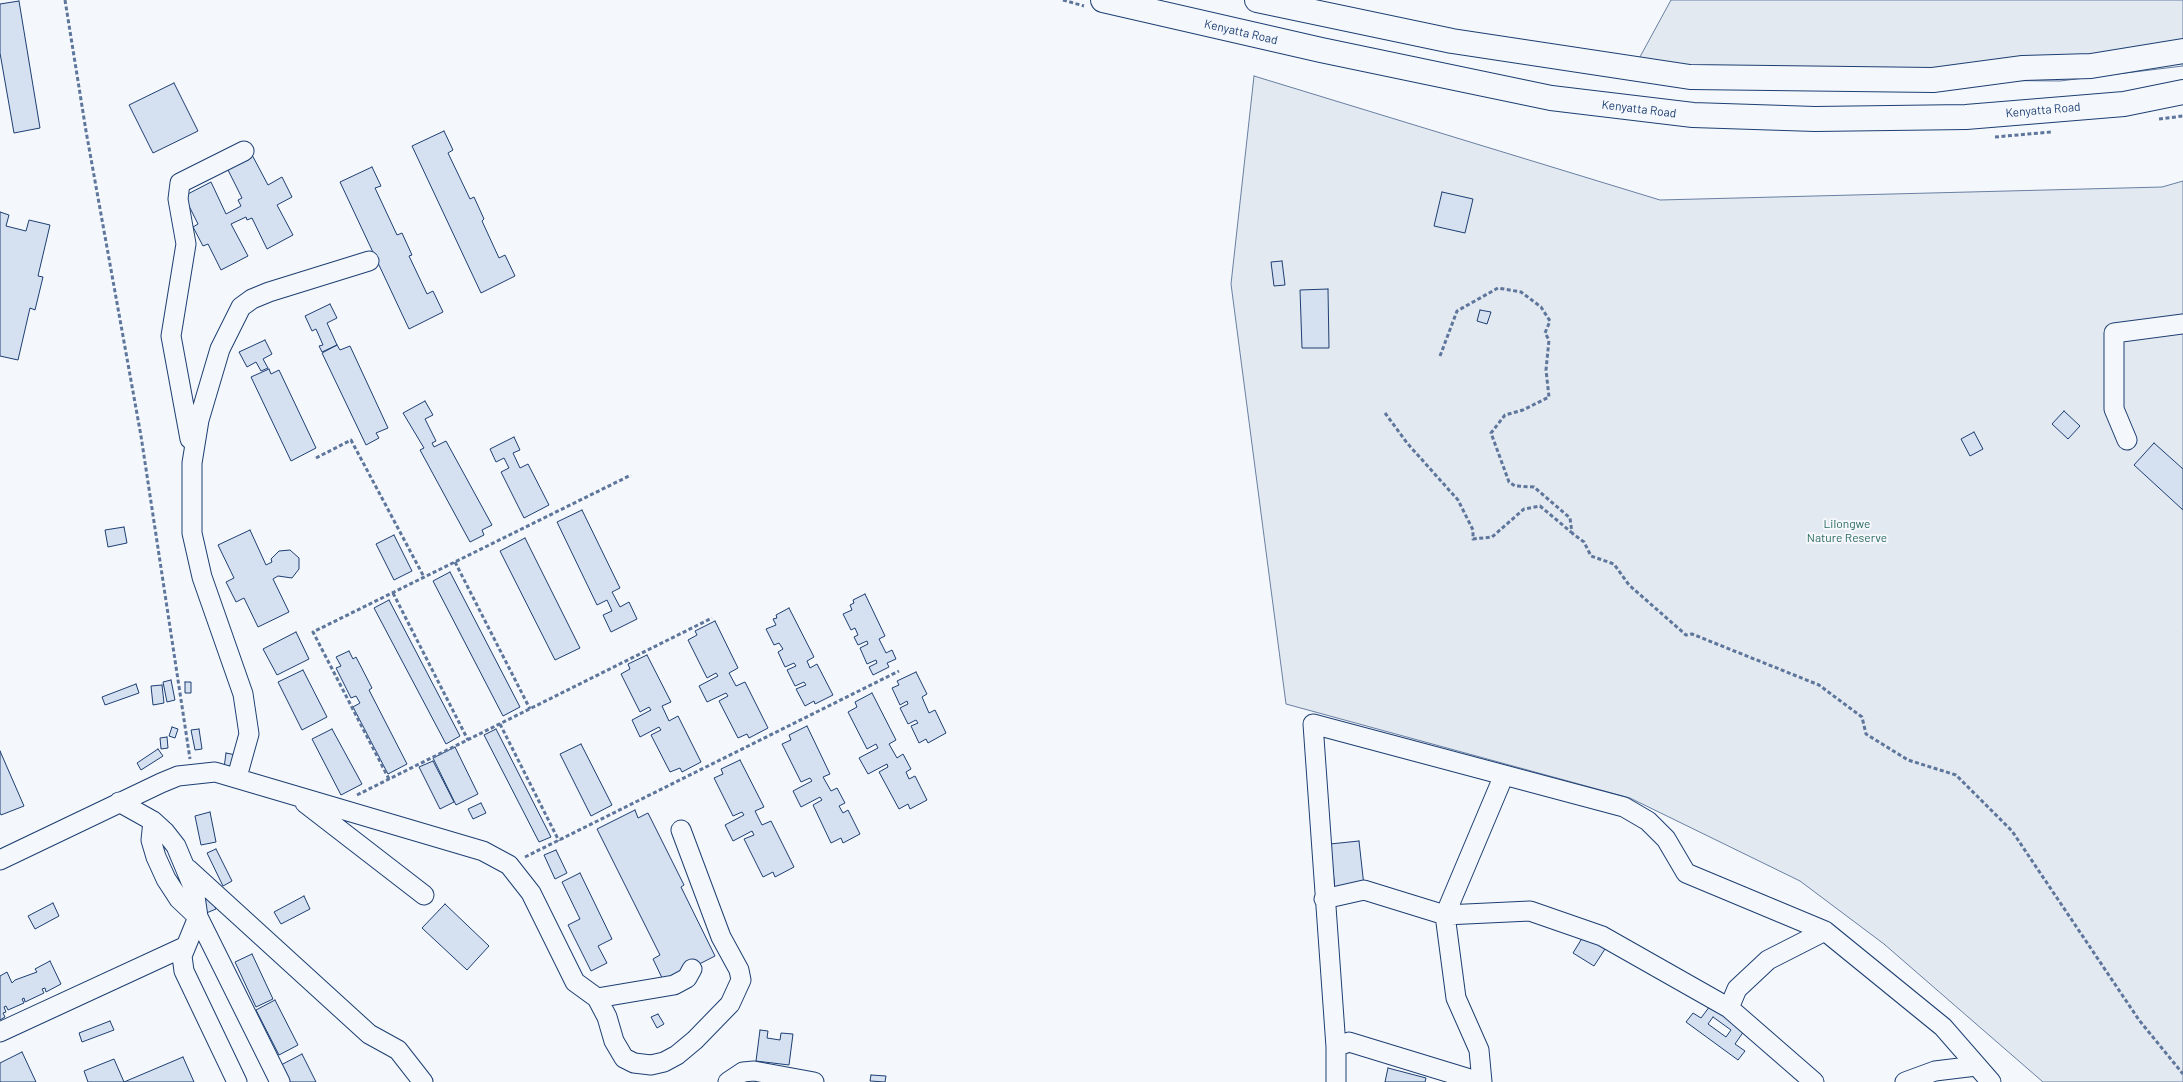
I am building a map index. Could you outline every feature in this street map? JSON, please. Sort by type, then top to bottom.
[{"type":"main road","name":"Kenyatta Road","points":[[1104,0],[1322,50],[1551,98],[1693,115],[1815,119],[1966,117],[2124,104],[2183,92]]},
{"type":"main road","points":[[1258,0],[1407,32],[1548,57],[1690,77],[1933,80],[2023,68],[2091,66],[2183,51]]},
{"type":"street","points":[[238,777],[249,734],[243,694],[202,577],[192,533],[192,463],[189,427],[171,336],[186,244],[178,199],[180,183],[244,151]]},
{"type":"street","points":[[192,463],[199,420],[220,349],[241,307],[252,299],[269,292],[369,262]]},
{"type":"street","points":[[2127,440],[2114,409],[2114,333],[2183,324]]},
{"type":"street","points":[[1336,1082],[1336,1047],[1312,724],[1624,807],[1648,821],[1666,839],[1686,873],[1825,931],[1943,1027],[1991,1082]]},
{"type":"street","points":[[0,860],[161,783],[192,774],[215,772],[238,777],[298,798],[483,851],[509,866],[519,875],[531,893],[575,982],[597,998],[607,1017],[614,1040],[624,1058],[634,1063],[651,1065],[664,1062],[677,1055],[730,1004],[741,980],[739,970],[721,937],[681,830]]},
{"type":"street","points":[[1336,1047],[1349,1042],[1481,1082],[1480,1050],[1456,998],[1445,915],[1504,775]]},
{"type":"street","points":[[298,798],[424,896]]},
{"type":"street","points":[[120,802],[153,821],[176,846],[187,868],[194,889],[198,917],[280,1082]]},
{"type":"street","points":[[153,821],[152,840],[166,879],[179,899],[198,917]]},
{"type":"street","points":[[187,868],[369,1034],[398,1050],[423,1082]]},
{"type":"street","points":[[1324,899],[1364,890],[1445,915],[1530,911],[1602,936],[1729,1008],[1814,1082]]},
{"type":"street","points":[[198,917],[184,947],[182,956],[184,972],[237,1082]]},
{"type":"street","points":[[1729,1008],[1737,989],[1768,960],[1825,931]]},
{"type":"street","points":[[0,1032],[184,947]]},
{"type":"street","points":[[597,998],[674,985],[687,978],[692,969]]},
{"type":"street","points":[[1905,1082],[1935,1071],[1976,1066]]},
{"type":"street","points":[[728,1082],[743,1072],[754,1071],[814,1082]]},
{"type":"path","points":[[66,0],[86,131],[141,436],[192,774]]},
{"type":"path","points":[[1440,356],[1457,311],[1498,288],[1521,292],[1541,307],[1550,320],[1545,333],[1549,340],[1546,370],[1549,396],[1523,410],[1505,415],[1491,433],[1509,482],[1515,486],[1534,487],[1570,518],[1572,533]]},
{"type":"path","points":[[1385,414],[1407,443],[1458,500],[1473,530],[1473,539],[1492,537],[1524,509],[1540,506],[1584,542],[1591,556],[1614,564],[1629,585],[1686,635],[1692,634],[1820,685],[1862,717],[1866,734],[1908,760],[1956,776],[2012,831],[2139,1020],[2183,1074]]},
{"type":"path","points":[[316,458],[351,440],[424,577]]},
{"type":"path","points":[[389,779],[313,632],[631,475]]},
{"type":"path","points":[[455,562],[530,709]]},
{"type":"path","points":[[392,593],[468,740]]},
{"type":"path","points":[[345,810],[347,800],[712,618]]},
{"type":"path","points":[[509,866],[899,671]]},
{"type":"path","points":[[500,724],[559,841]]},
{"type":"green space","points":[[1671,0],[2183,0],[2183,66],[2060,81],[1629,77]]},
{"type":"green space","name":"Lilongwe Nature Reserve","points":[[1254,76],[1660,200],[2162,187],[2183,181],[2183,1082],[2043,1082],[1884,944],[1800,881],[1630,798],[1286,704],[1231,284]]},
{"type":"building","points":[[19,1],[40,128],[14,133],[0,53],[0,4]]},
{"type":"building","points":[[174,83],[198,131],[153,153],[129,105]]},
{"type":"building","points":[[444,131],[453,150],[448,153],[470,199],[474,197],[484,219],[482,221],[499,258],[505,255],[515,276],[481,293],[412,146]]},
{"type":"building","points":[[251,153],[268,185],[282,177],[292,197],[277,205],[293,235],[267,249],[252,218],[247,220],[246,217],[231,224],[248,256],[221,270],[208,244],[203,246],[193,227],[198,224],[184,196],[211,182],[226,214],[241,206],[238,200],[242,198],[226,166]]},
{"type":"building","points":[[372,167],[381,186],[375,188],[397,235],[402,233],[412,255],[409,256],[427,294],[433,291],[443,312],[409,329],[340,182]]},
{"type":"building","points":[[1442,192],[1473,199],[1465,233],[1434,226]]},
{"type":"building","points":[[0,212],[9,215],[6,226],[26,231],[29,220],[50,225],[38,276],[43,277],[35,310],[30,308],[18,360],[0,356]]},
{"type":"building","points":[[1282,261],[1285,285],[1274,286],[1271,262]]},
{"type":"building","points":[[1328,289],[1329,348],[1302,348],[1300,290]]},
{"type":"building","points":[[330,304],[337,318],[327,323],[337,345],[322,352],[319,346],[323,345],[316,329],[312,331],[305,316]]},
{"type":"building","points":[[1480,310],[1491,312],[1487,324],[1477,321]]},
{"type":"building","points":[[265,340],[272,354],[263,359],[268,368],[261,371],[256,362],[247,367],[239,352]]},
{"type":"building","points":[[337,345],[340,350],[350,346],[388,428],[376,433],[379,438],[366,445],[322,353]]},
{"type":"building","points":[[269,369],[271,374],[279,370],[316,448],[291,461],[251,377]]},
{"type":"building","points":[[425,401],[433,415],[425,419],[436,441],[432,443],[434,447],[446,441],[492,525],[482,530],[484,535],[470,542],[420,450],[424,448],[403,413]]},
{"type":"building","points":[[2064,411],[2080,426],[2068,439],[2052,424]]},
{"type":"building","points":[[1974,432],[1983,449],[1970,456],[1961,439]]},
{"type":"building","points":[[514,437],[520,450],[513,453],[520,468],[528,464],[549,505],[524,518],[501,472],[509,468],[504,458],[496,462],[490,449]]},
{"type":"building","points":[[2154,443],[2183,469],[2183,510],[2134,465]]},
{"type":"building","points":[[582,510],[620,588],[612,592],[620,607],[629,602],[637,619],[611,632],[603,615],[612,611],[607,600],[597,605],[557,522]]},
{"type":"building","points":[[124,527],[127,543],[108,547],[105,530]]},
{"type":"building","points":[[250,530],[266,565],[272,562],[271,559],[279,551],[290,550],[299,558],[299,569],[292,578],[278,576],[273,579],[289,612],[258,627],[244,598],[236,602],[226,582],[234,578],[218,545]]},
{"type":"building","points":[[394,535],[412,571],[394,580],[376,544]]},
{"type":"building","points":[[525,538],[580,648],[555,660],[500,551]]},
{"type":"building","points":[[450,572],[520,707],[503,716],[433,581]]},
{"type":"building","points":[[865,594],[885,636],[879,639],[886,653],[892,650],[896,659],[887,663],[889,667],[873,675],[869,667],[877,663],[876,660],[867,664],[860,648],[868,644],[867,641],[858,645],[854,637],[858,635],[855,628],[851,630],[843,614],[852,610],[850,605],[854,603],[853,600]]},
{"type":"building","points":[[389,600],[460,736],[446,744],[374,608]]},
{"type":"building","points":[[789,608],[814,657],[807,661],[810,668],[817,664],[833,695],[815,704],[814,701],[805,706],[796,689],[806,685],[804,682],[795,686],[787,670],[796,666],[794,663],[785,667],[778,652],[783,649],[779,643],[774,645],[766,629],[776,625],[773,619],[777,618],[776,615]]},
{"type":"building","points":[[715,621],[738,668],[729,673],[736,686],[745,682],[768,728],[749,738],[747,734],[738,738],[719,701],[728,696],[726,693],[707,702],[699,686],[718,676],[716,673],[707,678],[688,640],[697,635],[695,631]]},
{"type":"building","points":[[296,632],[309,659],[277,675],[263,649]]},
{"type":"building","points":[[349,651],[353,659],[356,657],[372,688],[369,690],[407,764],[388,774],[353,707],[360,703],[356,696],[351,698],[336,668],[341,666],[336,657]]},
{"type":"building","points":[[647,655],[671,702],[662,706],[669,721],[678,716],[701,762],[682,772],[680,768],[670,772],[651,735],[661,730],[659,727],[640,737],[632,720],[651,710],[649,707],[640,712],[621,674],[630,669],[628,664]]},
{"type":"building","points":[[303,670],[327,717],[302,730],[278,682]]},
{"type":"building","points":[[916,672],[927,694],[922,697],[929,713],[935,710],[946,733],[928,743],[926,739],[919,743],[911,726],[918,723],[916,720],[908,724],[900,708],[908,704],[907,701],[900,705],[892,688],[899,685],[897,681]]},
{"type":"building","points":[[171,680],[175,700],[167,702],[163,682]]},
{"type":"building","points":[[185,682],[191,682],[191,693],[185,693]]},
{"type":"building","points":[[136,684],[139,693],[105,705],[102,697]]},
{"type":"building","points":[[162,685],[164,703],[153,705],[151,686]]},
{"type":"building","points":[[872,693],[896,740],[889,744],[897,758],[903,754],[911,769],[906,772],[909,779],[915,776],[927,800],[910,809],[908,804],[899,809],[879,772],[888,767],[887,764],[868,774],[859,758],[878,748],[876,744],[867,749],[848,712],[857,707],[855,702]]},
{"type":"building","points":[[807,726],[830,774],[823,777],[831,791],[837,788],[845,803],[839,806],[843,813],[848,810],[860,834],[843,843],[841,838],[831,843],[813,805],[822,800],[820,797],[801,807],[793,791],[812,781],[810,778],[801,782],[782,744],[791,740],[789,735]]},
{"type":"building","points":[[172,727],[178,729],[175,738],[169,736]]},
{"type":"building","points":[[199,729],[202,749],[195,750],[191,730]]},
{"type":"building","points":[[332,729],[362,784],[341,795],[312,739]]},
{"type":"building","points":[[496,729],[551,837],[539,842],[484,735]]},
{"type":"building","points":[[167,737],[168,748],[161,749],[160,738]]},
{"type":"building","points":[[581,744],[612,805],[591,816],[560,754]]},
{"type":"building","points":[[455,747],[478,794],[456,805],[433,758]]},
{"type":"building","points":[[158,749],[163,756],[141,770],[137,763]]},
{"type":"building","points":[[0,751],[24,806],[1,815],[0,813]]},
{"type":"building","points":[[226,753],[236,755],[234,770],[224,768]]},
{"type":"building","points":[[740,760],[764,807],[755,811],[762,825],[771,821],[794,867],[775,877],[773,872],[763,877],[744,839],[754,835],[752,831],[733,841],[725,825],[744,815],[742,812],[733,816],[714,778],[723,774],[721,769]]},
{"type":"building","points":[[433,761],[454,802],[440,809],[419,767]]},
{"type":"building","points":[[481,803],[486,813],[473,819],[468,809]]},
{"type":"building","points":[[635,810],[638,818],[648,813],[684,885],[681,887],[715,956],[664,982],[653,959],[660,955],[597,829]]},
{"type":"building","points":[[210,812],[216,842],[201,845],[195,816]]},
{"type":"building","points":[[1359,841],[1364,886],[1335,889],[1330,844]]},
{"type":"building","points":[[216,849],[232,881],[223,886],[207,853]]},
{"type":"building","points":[[556,850],[567,873],[555,879],[544,855]]},
{"type":"building","points":[[580,873],[612,939],[598,946],[607,963],[591,971],[568,925],[580,919],[562,882]]},
{"type":"building","points":[[210,896],[216,909],[204,914],[198,902]]},
{"type":"building","points":[[304,896],[310,909],[281,924],[274,912]]},
{"type":"building","points":[[53,903],[59,916],[35,929],[28,916]]},
{"type":"building","points":[[445,904],[489,946],[467,970],[422,928]]},
{"type":"building","points":[[1584,935],[1605,949],[1594,966],[1573,953]]},
{"type":"building","points":[[252,954],[273,999],[256,1007],[235,962]]},
{"type":"building","points":[[50,961],[61,984],[46,992],[45,988],[42,989],[44,993],[25,1002],[24,998],[22,999],[24,1003],[8,1010],[6,1006],[4,1007],[6,1012],[3,1013],[5,1017],[0,1020],[0,976],[7,972],[12,983],[15,980],[37,972],[35,969]]},
{"type":"building","points":[[275,1000],[298,1045],[279,1055],[256,1010]]},
{"type":"building","points":[[1710,1006],[1744,1031],[1735,1044],[1745,1051],[1738,1060],[1686,1022],[1693,1013],[1701,1018]],"holes":[[[1713,1017],[1731,1030],[1726,1037],[1708,1024]]]},
{"type":"building","points":[[658,1014],[664,1024],[657,1028],[651,1017]]},
{"type":"building","points":[[110,1021],[114,1030],[82,1042],[79,1033]]},
{"type":"building","points":[[760,1030],[768,1031],[767,1038],[780,1040],[781,1033],[793,1034],[789,1065],[756,1061]]},
{"type":"building","points":[[22,1052],[36,1082],[0,1082],[0,1063]]},
{"type":"building","points":[[302,1054],[316,1082],[290,1082],[281,1065]]},
{"type":"building","points":[[183,1057],[194,1082],[124,1082]]},
{"type":"building","points":[[114,1059],[124,1082],[88,1082],[84,1071]]},
{"type":"building","points":[[1388,1068],[1426,1078],[1425,1082],[1385,1082]]},
{"type":"building","points":[[871,1075],[886,1076],[885,1082],[870,1081]]}]
